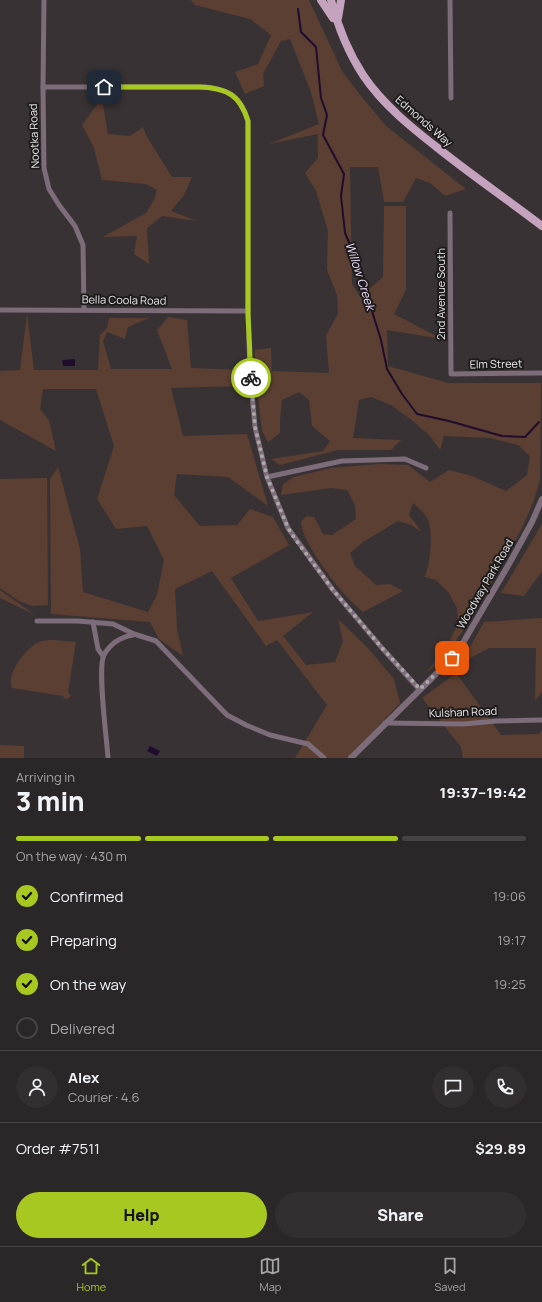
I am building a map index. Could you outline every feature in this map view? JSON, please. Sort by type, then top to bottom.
[{"type":"main road","points":[[321,0],[338,25]]},
{"type":"main road","name":"Edmonds Way","points":[[331,0],[338,25],[347,48],[364,76],[388,105],[409,126],[540,225]]},
{"type":"main road","points":[[338,25],[340,0]]},
{"type":"street","name":"Nootka Road","points":[[44,0],[44,168],[49,189],[59,206],[75,226],[83,245],[84,310]]},
{"type":"street","points":[[450,0],[451,98]]},
{"type":"street","points":[[43,87],[206,87],[215,88],[231,94],[240,102],[248,121],[248,311],[250,372],[255,427],[267,477],[288,528],[295,538],[333,590],[382,648],[420,689]]},
{"type":"street","name":"2nd Avenue South","points":[[450,213],[451,374]]},
{"type":"street","name":"Bella Coola Road","points":[[0,310],[248,311]]},
{"type":"street","name":"Elm Street","points":[[451,374],[542,373]]},
{"type":"street","points":[[267,477],[342,461],[405,459],[426,468]]},
{"type":"street","name":"Woodway Park Road","points":[[351,758],[443,667],[460,648],[509,564],[532,522],[542,499]]},
{"type":"street","points":[[36,621],[78,621],[113,624],[134,634],[156,640],[227,715],[246,726],[270,735],[308,744],[324,758]]},
{"type":"street","points":[[94,622],[98,649],[103,656]]},
{"type":"street","points":[[108,758],[101,674],[103,656],[113,644],[123,636],[134,634]]},
{"type":"street","name":"Kulshan Road","points":[[385,723],[464,724],[496,721],[542,720]]},
{"type":"shaded area","points":[[191,0],[309,0],[342,71],[361,96],[386,126],[466,189],[445,196],[430,183],[416,178],[403,202],[384,202],[378,167],[350,167],[352,284],[360,297],[383,277],[384,206],[406,206],[406,290],[394,314],[442,339],[387,330],[388,366],[448,383],[541,383],[540,480],[533,503],[522,528],[475,612],[442,662],[426,672],[439,658],[458,623],[457,608],[449,593],[436,580],[425,577],[430,557],[431,543],[429,523],[425,515],[413,503],[409,515],[422,532],[411,525],[398,521],[363,542],[350,553],[355,566],[376,585],[390,584],[403,591],[363,612],[345,595],[318,560],[302,529],[301,521],[307,516],[314,517],[323,534],[332,535],[356,519],[355,505],[347,490],[331,488],[281,495],[283,484],[294,477],[331,468],[379,464],[408,465],[430,482],[449,470],[472,476],[506,491],[527,475],[530,456],[518,445],[490,438],[444,436],[440,450],[430,436],[413,421],[391,405],[371,397],[359,400],[353,438],[401,440],[391,450],[338,450],[280,465],[271,459],[323,451],[330,441],[312,426],[309,400],[299,392],[282,400],[280,433],[268,442],[262,431],[254,364],[255,350],[271,348],[272,371],[329,373],[326,335],[338,314],[337,295],[327,270],[328,231],[316,191],[305,173],[318,158],[318,134],[269,144],[319,124],[311,92],[290,39],[281,41],[263,74],[264,86],[245,94],[235,72],[258,64],[271,35],[250,19],[195,5]]},
{"type":"shaded area","points":[[102,98],[108,134],[130,136],[143,127],[147,137],[172,177],[192,177],[184,195],[171,211],[197,221],[162,216],[147,228],[149,264],[134,254],[137,236],[103,237],[146,213],[154,200],[157,190],[146,184],[102,180],[94,148],[82,125]]},
{"type":"shaded area","points":[[27,314],[34,370],[98,370],[100,335],[107,328],[109,318],[149,318],[128,327],[125,339],[107,332],[103,341],[111,369],[172,369],[157,330],[168,317],[187,320],[191,368],[243,370],[243,386],[171,388],[183,436],[247,434],[268,506],[228,477],[177,474],[174,495],[200,526],[237,525],[250,509],[273,517],[289,545],[231,578],[258,621],[313,612],[283,636],[306,665],[335,662],[343,641],[338,619],[368,648],[394,679],[400,703],[349,758],[295,758],[327,705],[277,640],[266,646],[212,571],[175,589],[177,629],[183,656],[159,639],[150,622],[51,614],[50,479],[58,467],[80,549],[83,592],[148,612],[157,595],[164,560],[147,526],[116,529],[97,499],[114,446],[96,389],[43,389],[40,409],[49,420],[56,451],[0,420],[0,371],[20,370]]},
{"type":"shaded area","points":[[75,359],[75,366],[63,366],[62,360]]},
{"type":"shaded area","points":[[47,478],[48,605],[32,606],[19,601],[0,588],[0,479]]},
{"type":"shaded area","points":[[542,524],[542,571],[524,596],[501,593]]},
{"type":"shaded area","points":[[0,590],[35,615],[0,598]]},
{"type":"shaded area","points":[[542,618],[542,692],[535,700],[536,648],[489,648],[461,663],[484,622]]},
{"type":"shaded area","points":[[45,640],[76,642],[68,692],[71,696],[66,700],[63,696],[12,688],[11,682],[14,668],[23,655],[39,642]]},
{"type":"shaded area","points":[[456,673],[501,735],[539,734],[542,731],[542,758],[463,758],[461,747],[422,698]]},
{"type":"shaded area","points":[[0,745],[24,746],[24,758],[0,758]]},
{"type":"shaded area","points":[[150,746],[160,751],[157,756],[147,751]]},
{"type":"waterway","name":"Willow Creek","points":[[298,9],[301,32],[316,47],[321,98],[327,115],[323,135],[344,174],[341,196],[345,233],[354,254],[359,276],[367,295],[381,340],[387,369],[402,394],[417,414],[449,421],[502,436],[525,437],[539,422]]},
{"type":"way so far","points":[[251,378],[255,427],[267,477],[288,528],[293,536],[333,590],[382,648],[420,689],[452,658]]},
{"type":"route","points":[[104,87],[215,88],[231,94],[244,108],[248,121],[248,314],[251,378]]}]
